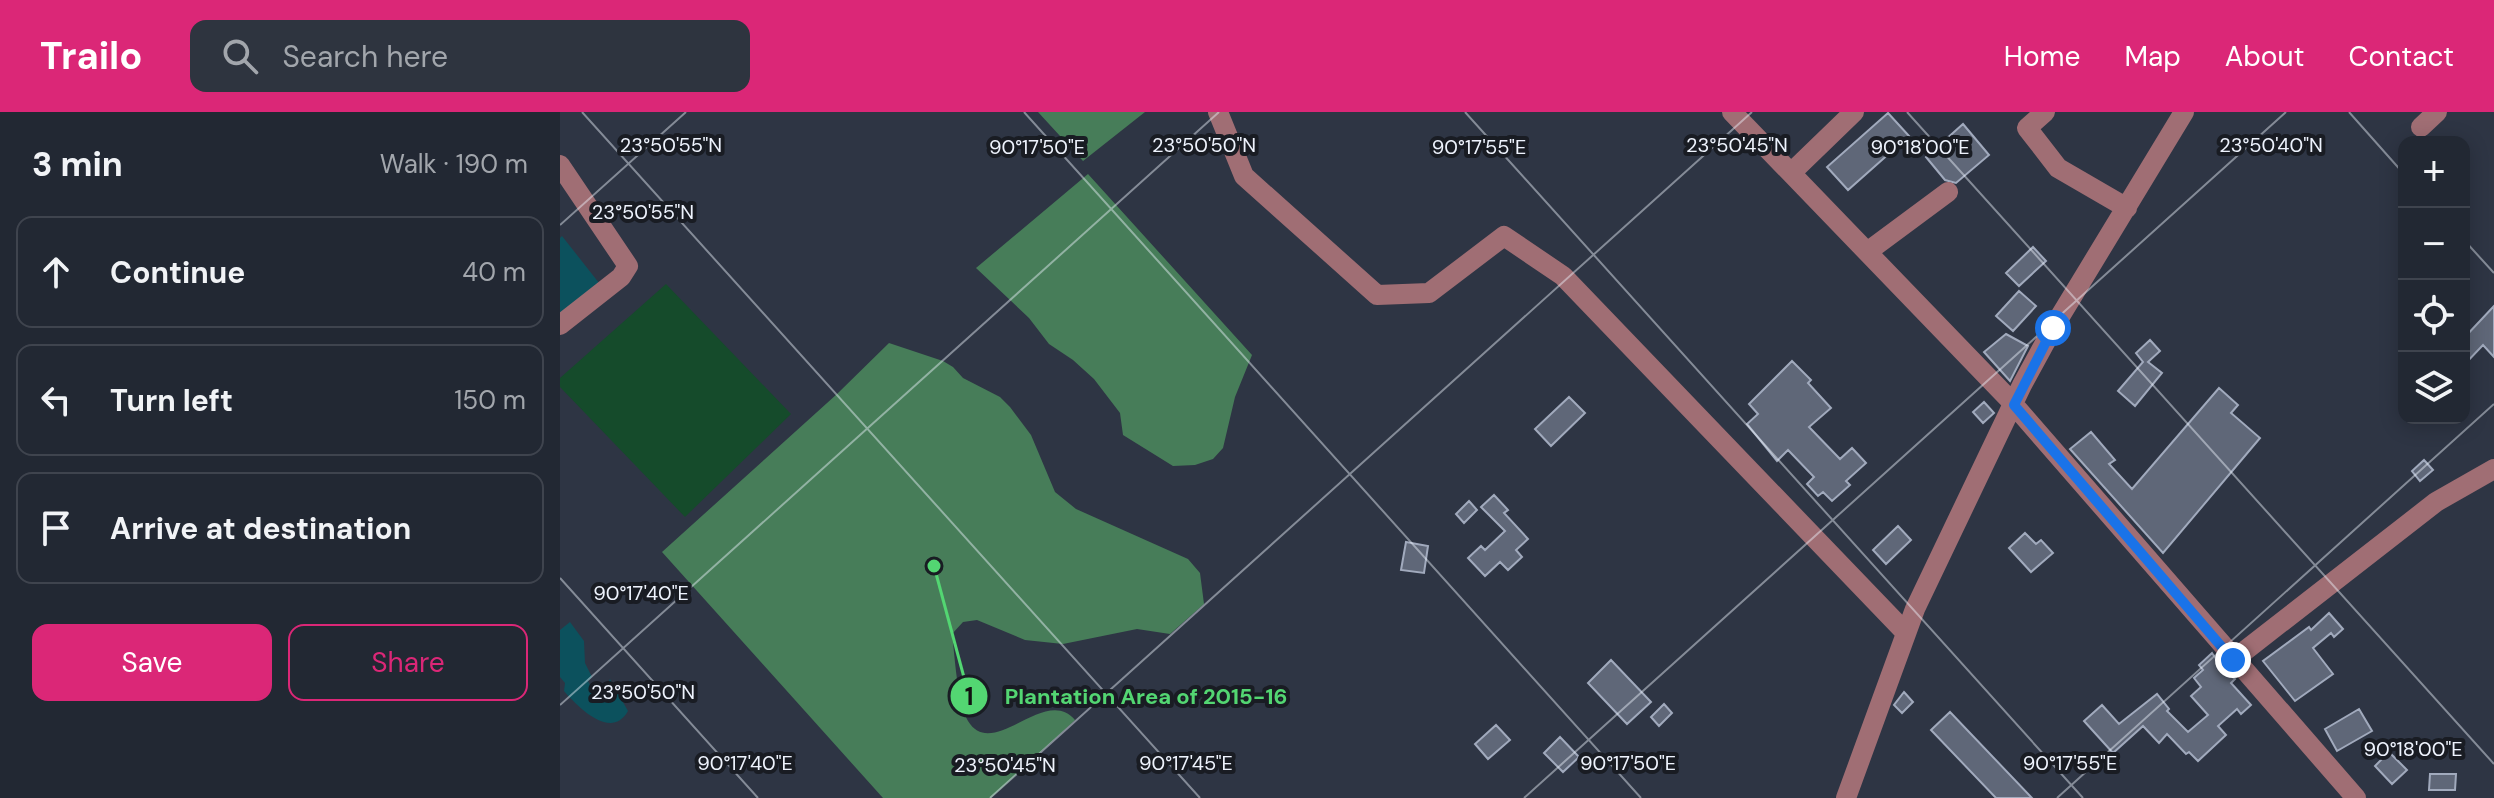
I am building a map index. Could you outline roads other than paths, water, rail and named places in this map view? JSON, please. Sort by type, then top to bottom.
[{"type":"street","points":[[1218,112],[1244,176],[1377,295],[1429,293],[1504,236],[1563,276],[1906,633]]},
{"type":"street","points":[[1732,112],[2014,405],[2356,798]]},
{"type":"street","points":[[1791,173],[1854,112]]},
{"type":"street","points":[[2045,112],[2027,128],[2058,168],[2127,208]]},
{"type":"street","points":[[1846,798],[1915,609],[2014,405],[2053,328],[2184,112]]},
{"type":"street","points":[[2421,127],[2437,112]]},
{"type":"street","points":[[560,165],[628,266],[621,277],[560,325]]},
{"type":"street","points":[[1867,252],[1948,192]]},
{"type":"street","points":[[2233,660],[2436,502],[2494,469]]},
{"type":"water","points":[[562,236],[603,288],[560,320],[560,238]]},
{"type":"water","points":[[570,622],[584,641],[585,663],[592,677],[588,681],[590,685],[599,686],[604,691],[610,679],[628,711],[613,723],[595,718],[564,691],[565,683],[560,677],[560,630]]},
{"type":"place","name":"Plantation Area of 2015-16","points":[[934,566]]}]
